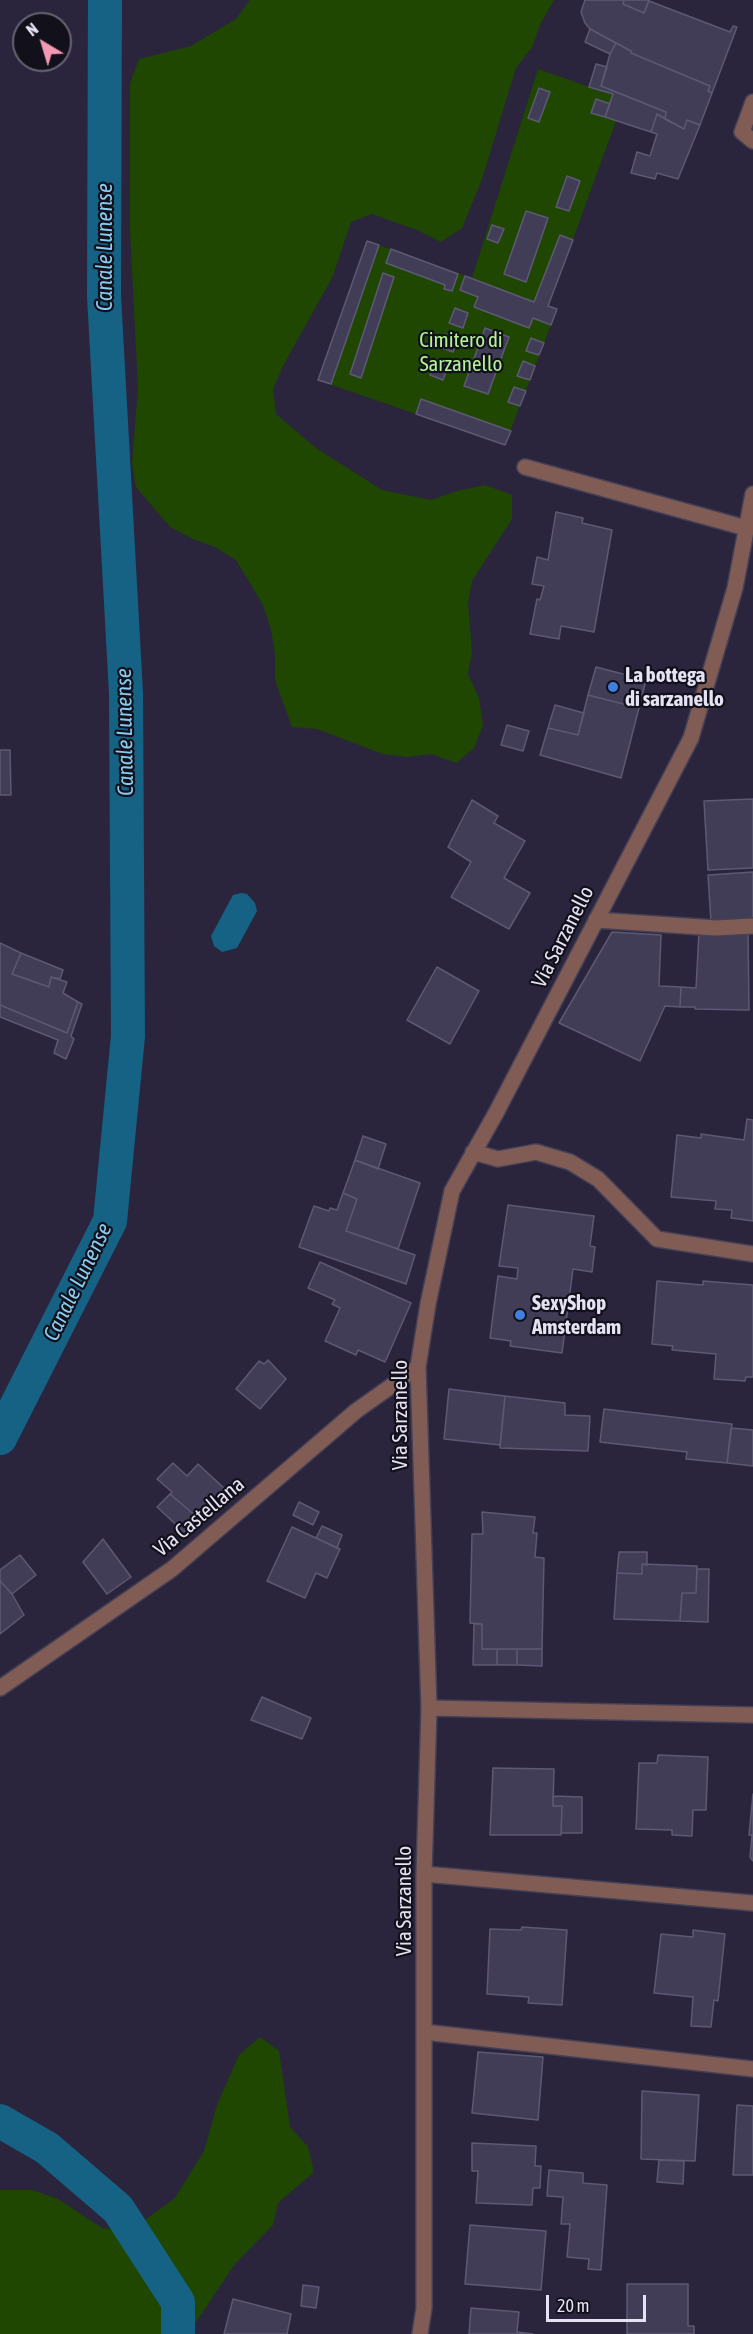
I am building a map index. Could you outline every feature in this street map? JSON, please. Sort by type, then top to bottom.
[{"type":"street","points":[[753,102],[742,132],[753,141]]},
{"type":"street","points":[[525,467],[746,528]]},
{"type":"street","name":"Via Sarzanello","points":[[420,2334],[423,2308],[424,1874],[429,1708],[418,1366],[452,1191],[496,1113],[691,738],[747,552],[746,528],[753,495]]},
{"type":"street","points":[[596,920],[717,928],[753,926]]},
{"type":"street","points":[[473,1152],[498,1159],[536,1152],[570,1162],[598,1179],[657,1239],[753,1254]]},
{"type":"street","name":"Via Castellana","points":[[0,1688],[172,1569],[356,1411],[418,1366]]},
{"type":"street","points":[[429,1708],[753,1715]]},
{"type":"street","points":[[424,1874],[753,1903]]},
{"type":"street","points":[[424,2032],[753,2069]]},
{"type":"green space","points":[[250,0],[554,0],[541,23],[532,47],[516,68],[482,179],[462,228],[441,242],[417,230],[372,214],[351,222],[333,276],[284,364],[273,389],[276,414],[316,448],[382,490],[431,500],[485,485],[512,495],[512,519],[472,581],[468,603],[472,651],[468,674],[479,698],[483,725],[474,748],[456,763],[432,754],[407,757],[383,754],[317,729],[292,727],[275,680],[275,655],[271,629],[262,603],[236,560],[215,547],[170,527],[136,487],[132,464],[138,388],[130,230],[130,83],[139,59],[191,46],[236,19]]},
{"type":"green space","name":"Cimitero di Sarzanello","points":[[538,69],[624,99],[549,305],[557,309],[505,445],[318,380],[367,241],[472,278]]},
{"type":"green space","points":[[260,2037],[279,2051],[290,2127],[308,2147],[314,2172],[278,2203],[273,2225],[235,2264],[188,2334],[0,2334],[0,2190],[32,2190],[58,2199],[102,2228],[130,2231],[175,2198],[204,2151],[217,2105],[239,2055]]},
{"type":"water","points":[[247,894],[255,903],[257,911],[237,948],[222,952],[214,946],[211,936],[233,895]]},
{"type":"building","points":[[585,0],[624,0],[623,4],[644,13],[649,1],[730,32],[733,26],[737,27],[712,93],[708,91],[710,86],[631,53],[590,29],[581,12]]},
{"type":"building","points":[[624,0],[649,0],[644,13],[623,4]]},
{"type":"building","points":[[590,29],[616,43],[610,54],[585,42]]},
{"type":"building","points":[[616,43],[631,53],[710,86],[708,91],[712,93],[700,125],[687,120],[684,129],[665,119],[666,112],[601,86],[610,54]]},
{"type":"building","points":[[596,64],[607,67],[601,86],[666,112],[665,119],[657,114],[651,132],[605,117],[613,94],[589,87]]},
{"type":"building","points":[[539,88],[550,92],[539,122],[528,118]]},
{"type":"building","points":[[596,99],[610,104],[605,117],[591,113]]},
{"type":"building","points":[[657,114],[684,129],[687,120],[700,125],[678,179],[657,173],[655,179],[631,173],[637,152],[650,156],[657,134],[651,132]]},
{"type":"building","points":[[567,176],[580,181],[569,211],[556,207]]},
{"type":"building","points":[[526,211],[548,218],[526,282],[504,274]]},
{"type":"building","points":[[492,225],[504,229],[498,243],[487,239]]},
{"type":"building","points":[[560,235],[573,240],[548,306],[557,309],[551,325],[533,318],[529,328],[474,307],[478,297],[460,290],[465,276],[534,302]]},
{"type":"building","points":[[367,241],[379,245],[331,384],[318,380]]},
{"type":"building","points":[[391,249],[458,274],[452,291],[444,289],[445,285],[386,263]]},
{"type":"building","points":[[383,273],[394,277],[361,378],[350,374]]},
{"type":"building","points":[[455,308],[468,313],[463,328],[449,323]]},
{"type":"building","points":[[485,328],[509,337],[488,394],[464,386]]},
{"type":"building","points":[[445,334],[458,339],[453,352],[440,347]]},
{"type":"building","points":[[531,338],[544,343],[539,355],[526,351]]},
{"type":"building","points":[[436,359],[449,363],[443,380],[430,375]]},
{"type":"building","points":[[523,361],[535,366],[530,380],[517,376]]},
{"type":"building","points":[[514,387],[526,391],[520,406],[508,402]]},
{"type":"building","points":[[421,399],[511,431],[505,445],[416,414]]},
{"type":"building","points":[[556,512],[583,518],[582,523],[612,530],[594,632],[561,626],[559,639],[530,634],[537,599],[540,600],[544,586],[532,584],[537,557],[548,560]]},
{"type":"building","points":[[596,667],[646,680],[639,708],[588,695]]},
{"type":"building","points":[[588,695],[639,708],[621,778],[540,755],[548,728],[578,735]]},
{"type":"building","points":[[555,705],[584,713],[578,735],[548,728]]},
{"type":"building","points":[[507,725],[529,731],[523,751],[501,745]]},
{"type":"building","points":[[0,750],[10,750],[11,795],[0,795]]},
{"type":"building","points":[[753,799],[753,868],[708,870],[704,801]]},
{"type":"building","points":[[472,800],[498,816],[494,823],[525,841],[504,878],[530,893],[509,929],[451,897],[471,862],[448,847]]},
{"type":"building","points":[[753,872],[753,920],[711,922],[708,875]]},
{"type":"building","points":[[612,932],[661,935],[659,986],[681,987],[680,1007],[665,1006],[640,1061],[559,1023]]},
{"type":"building","points":[[699,932],[748,932],[749,1010],[680,1007],[681,987],[696,988]]},
{"type":"building","points":[[0,943],[21,953],[12,974],[49,987],[51,977],[67,982],[63,993],[78,1002],[67,1033],[0,1005]]},
{"type":"building","points":[[21,953],[63,970],[60,979],[51,977],[49,987],[12,974]]},
{"type":"building","points":[[437,967],[479,991],[450,1044],[407,1020]]},
{"type":"building","points":[[78,1002],[82,1004],[71,1036],[74,1039],[66,1059],[54,1053],[58,1040],[0,1017],[0,1005],[67,1033]]},
{"type":"building","points":[[747,1119],[753,1120],[753,1221],[731,1218],[732,1210],[715,1209],[716,1201],[671,1197],[677,1135],[701,1138],[701,1134],[744,1140]]},
{"type":"building","points":[[363,1136],[386,1144],[378,1169],[355,1160]]},
{"type":"building","points":[[355,1160],[420,1183],[398,1249],[346,1231],[357,1199],[343,1193]]},
{"type":"building","points":[[343,1193],[357,1199],[346,1231],[415,1255],[406,1284],[299,1247],[314,1206],[329,1211],[330,1208],[337,1210]]},
{"type":"building","points":[[508,1205],[594,1216],[590,1246],[595,1247],[592,1272],[573,1269],[562,1353],[510,1346],[511,1341],[490,1338],[498,1276],[517,1279],[518,1268],[499,1266]]},
{"type":"building","points":[[320,1262],[411,1303],[385,1362],[358,1350],[356,1355],[325,1341],[340,1308],[332,1304],[335,1300],[308,1288]]},
{"type":"building","points":[[657,1281],[703,1285],[703,1281],[753,1285],[753,1377],[746,1377],[745,1381],[714,1379],[716,1354],[672,1350],[673,1346],[652,1344]]},
{"type":"building","points":[[268,1360],[286,1379],[260,1409],[236,1389],[259,1361],[264,1364]]},
{"type":"building","points":[[449,1389],[505,1396],[500,1445],[444,1439]]},
{"type":"building","points":[[505,1396],[565,1403],[565,1415],[590,1416],[588,1451],[500,1448]]},
{"type":"building","points":[[604,1409],[732,1424],[727,1463],[686,1459],[687,1452],[600,1442]]},
{"type":"building","points":[[731,1428],[753,1430],[753,1466],[727,1463]]},
{"type":"building","points":[[173,1463],[187,1476],[198,1464],[225,1489],[198,1518],[170,1494],[172,1492],[157,1479]]},
{"type":"building","points":[[170,1494],[198,1518],[184,1532],[157,1507]]},
{"type":"building","points":[[299,1502],[319,1512],[313,1525],[293,1515]]},
{"type":"building","points":[[482,1512],[535,1517],[533,1533],[537,1533],[535,1557],[544,1558],[542,1649],[482,1649],[482,1624],[470,1623],[472,1534],[483,1534]]},
{"type":"building","points":[[322,1526],[342,1535],[337,1548],[316,1538]]},
{"type":"building","points":[[292,1527],[340,1549],[327,1578],[316,1573],[305,1598],[267,1581]]},
{"type":"building","points":[[103,1539],[131,1577],[107,1594],[83,1562]]},
{"type":"building","points":[[619,1552],[647,1552],[647,1565],[642,1564],[642,1574],[617,1573]]},
{"type":"building","points":[[20,1555],[36,1575],[12,1594],[0,1581],[0,1570]]},
{"type":"building","points":[[642,1564],[697,1566],[696,1593],[682,1593],[680,1621],[614,1619],[617,1573],[642,1574]]},
{"type":"building","points":[[697,1569],[709,1569],[708,1622],[680,1621],[682,1593],[696,1593]]},
{"type":"building","points":[[0,1581],[12,1594],[24,1615],[0,1634]]},
{"type":"building","points":[[474,1624],[482,1624],[482,1649],[497,1649],[497,1665],[473,1665]]},
{"type":"building","points":[[497,1649],[517,1649],[517,1665],[497,1665]]},
{"type":"building","points":[[517,1649],[542,1649],[542,1666],[517,1665]]},
{"type":"building","points":[[262,1697],[311,1718],[302,1739],[251,1720]]},
{"type":"building","points":[[658,1755],[708,1757],[706,1810],[693,1810],[692,1836],[672,1835],[672,1830],[636,1829],[639,1763],[657,1763]]},
{"type":"building","points":[[493,1768],[554,1769],[553,1806],[562,1806],[561,1835],[490,1835]]},
{"type":"building","points":[[753,1794],[753,1861],[750,1857],[752,1835],[749,1835]]},
{"type":"building","points":[[553,1796],[582,1797],[582,1833],[561,1833],[562,1806],[553,1806]]},
{"type":"building","points":[[522,1927],[567,1930],[562,2005],[528,2003],[529,1997],[487,1994],[490,1929],[521,1930]]},
{"type":"building","points":[[693,1930],[725,1934],[718,2001],[714,2000],[711,2027],[691,2026],[693,1997],[654,1993],[661,1934],[693,1937]]},
{"type":"building","points":[[478,2052],[543,2057],[538,2120],[472,2113]]},
{"type":"building","points":[[642,2091],[699,2095],[695,2161],[641,2159]]},
{"type":"building","points":[[737,2105],[753,2106],[753,2175],[733,2175]]},
{"type":"building","points":[[472,2143],[536,2146],[535,2166],[541,2166],[540,2188],[533,2188],[532,2205],[476,2203],[478,2171],[472,2171]]},
{"type":"building","points":[[659,2160],[684,2161],[683,2184],[657,2182]]},
{"type":"building","points":[[549,2170],[583,2173],[583,2183],[607,2185],[601,2270],[588,2269],[589,2259],[567,2257],[570,2224],[561,2224],[563,2197],[547,2196]]},
{"type":"building","points":[[470,2225],[546,2231],[541,2290],[465,2284]]},
{"type":"building","points":[[627,2284],[688,2284],[688,2326],[694,2326],[694,2334],[627,2334]]},
{"type":"building","points":[[303,2285],[319,2287],[316,2308],[301,2306]]},
{"type":"building","points":[[233,2299],[291,2314],[287,2334],[224,2334]]},
{"type":"building","points":[[471,2308],[519,2312],[517,2332],[533,2334],[469,2334]]},
{"type":"waterway","name":"Canale Lunense","points":[[0,1438],[110,1221],[128,1036],[126,693],[104,296],[105,0]]},
{"type":"waterway","name":"Canale Lunense","points":[[0,2121],[47,2148],[118,2209],[178,2302],[178,2334]]},
{"type":"place","name":"La bottega di sarzanello","points":[[613,687]]},
{"type":"place","name":"SexyShop Amsterdam","points":[[520,1315]]}]
